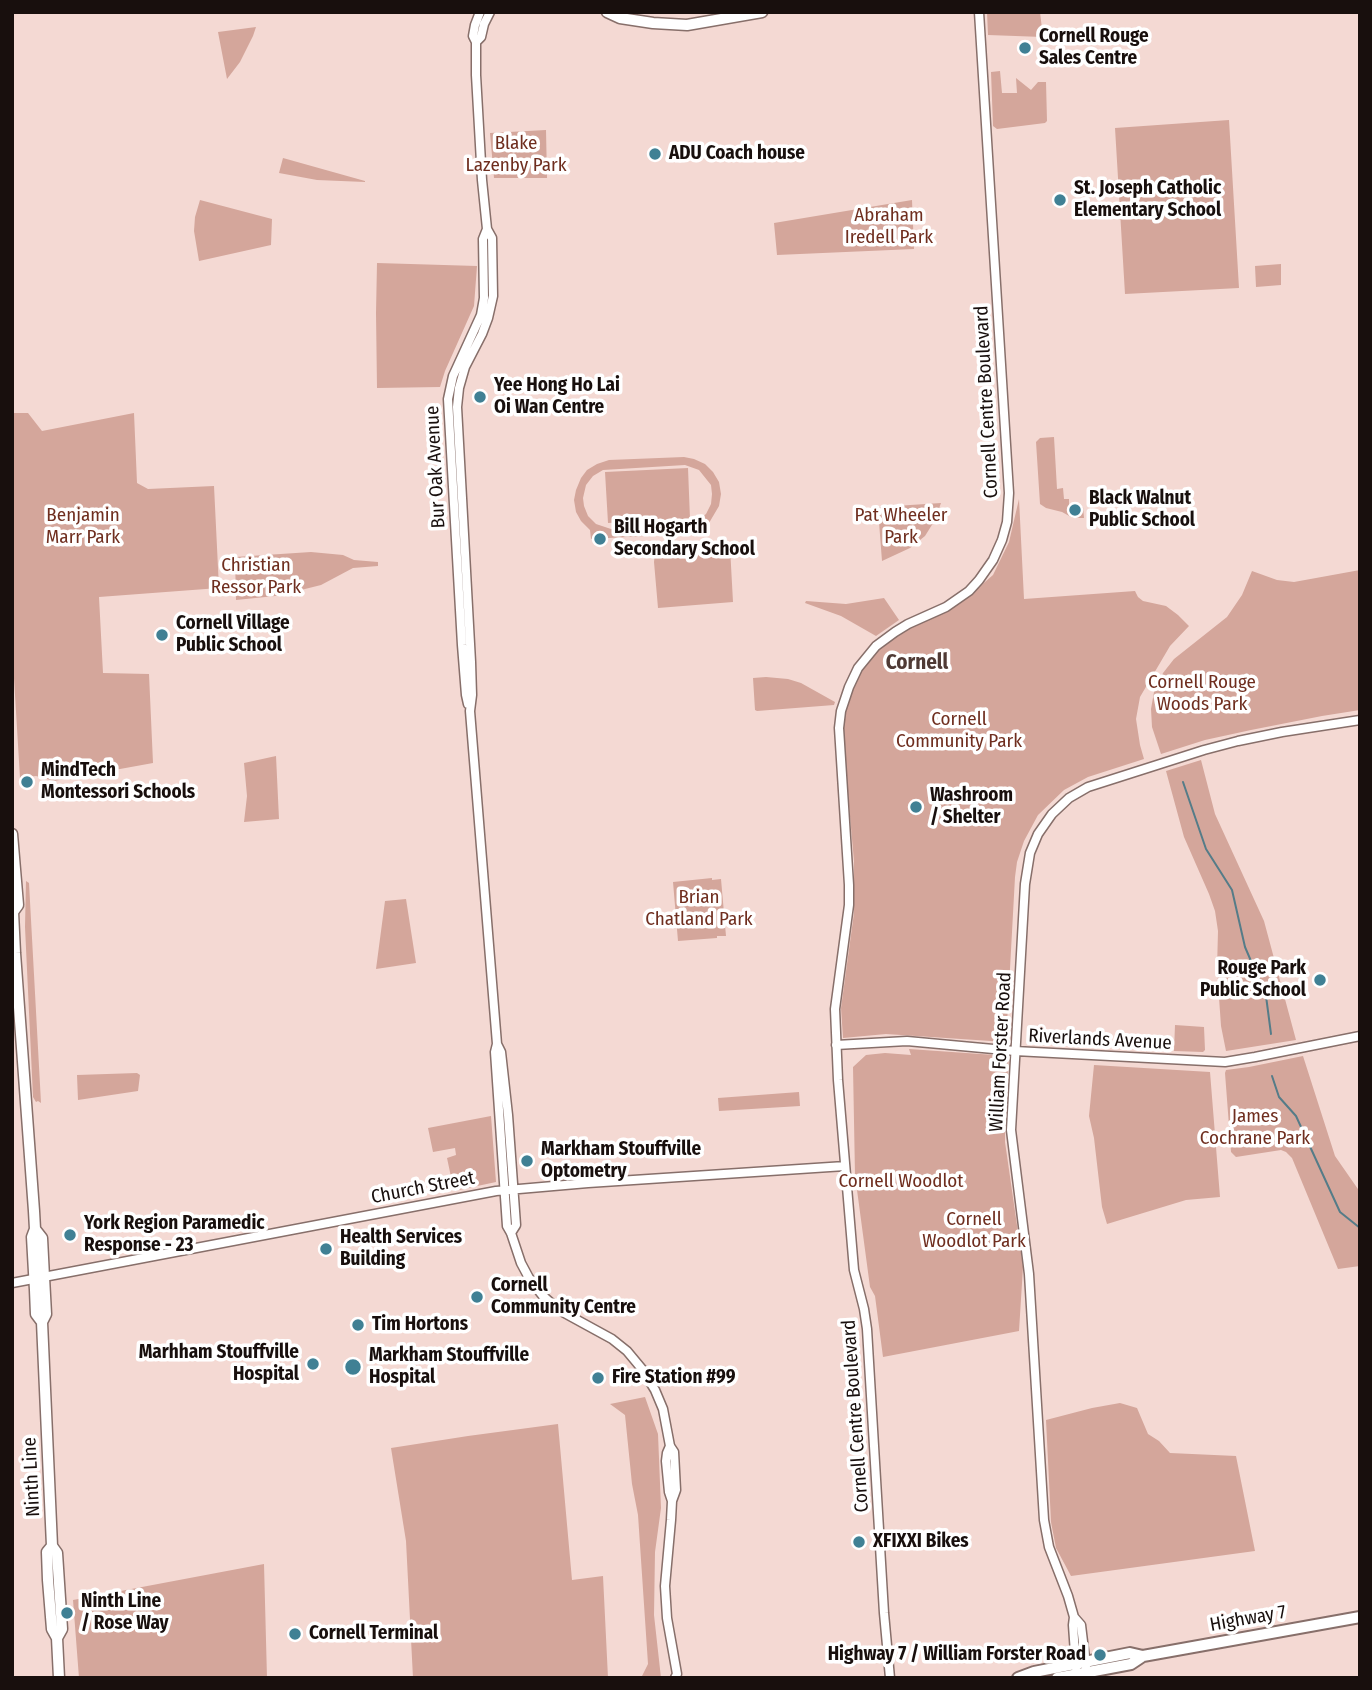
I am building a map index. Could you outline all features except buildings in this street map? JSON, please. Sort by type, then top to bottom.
[{"type":"main road","points":[[607,12],[620,18],[687,25],[762,12]]},
{"type":"main road","name":"Ninth Line","points":[[12,834],[18,905],[13,912],[35,1229],[32,1237],[39,1278],[36,1314],[42,1322],[52,1546],[47,1552],[48,1580],[52,1629],[57,1638],[59,1678]]},
{"type":"main road","name":"Highway 7","points":[[1019,1678],[1034,1672],[1131,1664],[1143,1656],[1360,1617]]},
{"type":"main road","name":"Highway 7","points":[[1058,1678],[1081,1668]]},
{"type":"street","name":"Bur Oak Avenue","points":[[477,42],[472,36],[480,12]]},
{"type":"street","name":"Bur Oak Avenue","points":[[490,12],[477,42],[476,75],[487,229],[492,238],[493,296],[482,334],[465,368],[457,407],[471,662],[470,711],[497,1044],[501,1052],[506,1090],[508,1190],[516,1225],[512,1233],[521,1264],[543,1296],[559,1310],[612,1339],[627,1351],[642,1369],[663,1409],[670,1446],[674,1452],[676,1481],[665,1586],[678,1676]]},
{"type":"street","name":"Cornell Centre Boulevard","points":[[890,1678],[866,1318],[853,1270],[836,1045],[836,1001],[849,892],[839,719],[844,699],[858,668],[876,646],[908,624],[951,604],[976,583],[998,552],[1008,518],[1009,493],[979,12]]},
{"type":"street","name":"William Forster Road","points":[[1081,1668],[1074,1617],[1049,1547],[1044,1520],[1028,1263],[1011,1130],[1028,861],[1045,823],[1059,806],[1088,787],[1210,749],[1282,732],[1360,720]]},
{"type":"street","name":"Riverlands Avenue","points":[[836,1045],[907,1041],[1015,1051],[1225,1062],[1360,1036]]},
{"type":"street","name":"Church Street","points":[[12,1283],[411,1206],[508,1190],[845,1166]]},
{"type":"green space","points":[[987,12],[1040,12],[1043,37],[988,35]]},
{"type":"green space","points":[[256,27],[240,62],[227,79],[218,32]]},
{"type":"green space","points":[[1000,71],[1002,93],[1017,93],[1016,78],[1031,90],[1038,82],[1046,82],[1045,123],[997,129],[993,126],[991,72]]},
{"type":"green space","points":[[1229,120],[1239,288],[1125,294],[1115,128]]},
{"type":"green space","name":"Blake Lazenby Park","points":[[546,130],[547,178],[494,178],[490,133]]},
{"type":"green space","points":[[283,158],[365,182],[317,180],[279,173]]},
{"type":"green space","points":[[200,200],[272,219],[271,245],[199,261],[194,231]]},
{"type":"green space","name":"Abraham Iredell Park","points":[[912,200],[914,249],[777,255],[774,223]]},
{"type":"green space","points":[[377,263],[477,266],[474,306],[440,387],[377,388]]},
{"type":"green space","points":[[1281,264],[1281,285],[1256,287],[1255,266]]},
{"type":"green space","name":"Benjamin Marr Park","points":[[12,413],[28,413],[42,431],[134,413],[137,483],[148,489],[214,486],[219,588],[99,597],[103,673],[149,674],[153,763],[54,781],[36,776],[20,778],[12,645]]},
{"type":"green space","points":[[1054,437],[1057,489],[1063,488],[1064,499],[1069,499],[1072,508],[1083,507],[1084,518],[1073,518],[1040,504],[1036,442],[1040,438]]},
{"type":"green space","points":[[684,457],[694,459],[705,464],[719,482],[719,506],[709,523],[698,529],[699,533],[591,539],[590,530],[576,512],[576,490],[587,470],[609,460]],"holes":[[[685,465],[699,470],[711,485],[711,504],[706,514],[687,525],[611,529],[596,524],[588,516],[584,506],[586,485],[593,476],[603,470]]]},
{"type":"green space","points":[[688,468],[690,519],[608,523],[605,472]]},
{"type":"green space","name":"Cornell Community Park","points":[[1019,499],[1024,599],[1135,591],[1143,601],[1166,606],[1189,626],[1170,646],[1140,697],[1136,719],[1144,759],[1088,777],[1064,790],[1038,815],[1024,841],[1015,877],[1006,1042],[886,1034],[843,1038],[841,1008],[854,913],[854,861],[842,728],[851,689],[860,671],[890,638],[970,595],[993,575],[1009,542]]},
{"type":"green space","name":"Pat Wheeler Park","points":[[941,503],[925,536],[910,548],[882,561],[880,507]]},
{"type":"green space","points":[[730,547],[733,602],[658,608],[655,552]]},
{"type":"green space","name":"Christian Ressor Park","points":[[311,552],[378,562],[378,566],[353,568],[321,585],[297,591],[236,600],[235,557]]},
{"type":"green space","name":"Cornell Rouge Woods Park","points":[[1360,570],[1360,710],[1205,740],[1161,754],[1152,727],[1151,709],[1154,692],[1163,673],[1174,659],[1227,617],[1242,595],[1252,571],[1277,580],[1294,582]]},
{"type":"green space","points":[[884,598],[899,620],[876,636],[841,616],[805,603],[846,604]]},
{"type":"green space","points":[[766,677],[801,683],[835,702],[834,705],[757,711],[753,678]]},
{"type":"green space","points":[[276,756],[279,819],[244,822],[247,796],[244,763]]},
{"type":"green space","points":[[1201,760],[1215,814],[1264,921],[1296,1040],[1226,1051],[1221,1026],[1215,911],[1184,837],[1166,771]]},
{"type":"green space","name":"Brian Chatland Park","points":[[721,879],[726,936],[678,941],[673,882]]},
{"type":"green space","points":[[26,881],[29,883],[41,1103],[36,1102],[33,1097],[25,927]]},
{"type":"green space","points":[[406,899],[416,963],[376,969],[385,901]]},
{"type":"green space","points":[[1175,1025],[1204,1027],[1205,1050],[1174,1051]]},
{"type":"green space","points":[[909,1049],[1009,1056],[1005,1142],[1023,1267],[1019,1331],[883,1357],[875,1296],[870,1287],[855,1175],[853,1067],[866,1055],[911,1055]]},
{"type":"green space","name":"James Cochrane Park","points":[[1303,1056],[1335,1156],[1360,1192],[1360,1266],[1338,1269],[1292,1158],[1286,1152],[1281,1150],[1236,1157],[1231,1152],[1226,1070]]},
{"type":"green space","points":[[1094,1065],[1210,1072],[1220,1197],[1186,1200],[1107,1224],[1102,1207],[1089,1116]]},
{"type":"green space","points":[[77,1075],[140,1075],[138,1091],[78,1100]]},
{"type":"green space","points":[[799,1092],[800,1106],[719,1111],[718,1098]]},
{"type":"green space","points":[[491,1116],[496,1182],[454,1191],[447,1158],[456,1155],[455,1148],[433,1152],[428,1128]]},
{"type":"green space","points":[[645,1397],[658,1434],[661,1508],[655,1552],[654,1615],[661,1678],[641,1678],[648,1664],[638,1515],[625,1415],[610,1404]]},
{"type":"green space","points":[[1120,1403],[1137,1408],[1148,1434],[1170,1453],[1236,1456],[1255,1551],[1071,1576],[1056,1548],[1051,1522],[1046,1420]]},
{"type":"green space","points":[[558,1424],[572,1580],[603,1576],[608,1678],[413,1678],[406,1541],[391,1448]]},
{"type":"green space","points":[[264,1564],[267,1678],[79,1678],[73,1600]]},
{"type":"waterway","points":[[1183,782],[1206,849],[1232,890],[1245,947],[1266,996],[1271,1034]]},
{"type":"waterway","points":[[1272,1076],[1279,1097],[1296,1116],[1340,1212],[1360,1228]]},
{"type":"place","name":"Cornell Rouge Sales Centre","points":[[1025,48]]},
{"type":"place","name":"ADU Coach house","points":[[655,154]]},
{"type":"place","name":"St. Joseph Catholic Elementary School","points":[[1060,200]]},
{"type":"place","name":"Yee Hong Ho Lai Oi Wan Centre","points":[[480,397]]},
{"type":"place","name":"Black Walnut Public School","points":[[1075,510]]},
{"type":"place","name":"Bill Hogarth Secondary School","points":[[600,539]]},
{"type":"place","name":"Cornell Village Public School","points":[[162,635]]},
{"type":"place","name":"MindTech Montessori Schools","points":[[27,782]]},
{"type":"place","name":"Washroom / Shelter","points":[[916,807]]},
{"type":"place","name":"Rouge Park Public School","points":[[1320,980]]},
{"type":"place","name":"Markham Stouffville Optometry","points":[[527,1161]]},
{"type":"place","name":"York Region Paramedic Response - 23","points":[[70,1235]]},
{"type":"place","name":"Health Services Building","points":[[326,1249]]},
{"type":"place","name":"Cornell Community Centre","points":[[477,1297]]},
{"type":"place","name":"Tim Hortons","points":[[358,1325]]},
{"type":"place","name":"Marhham Stouffville Hospital","points":[[313,1364]]},
{"type":"place","name":"Markham Stouffville Hospital","points":[[353,1367]]},
{"type":"place","name":"Fire Station #99","points":[[598,1378]]},
{"type":"place","name":"XFIXXI Bikes","points":[[859,1542]]},
{"type":"place","name":"Ninth Line / Rose Way","points":[[67,1613]]},
{"type":"place","name":"Cornell Terminal","points":[[295,1634]]},
{"type":"place","name":"Highway 7 / William Forster Road","points":[[1100,1655]]},
{"type":"district","name":"Cornell","points":[[917,663]]},
{"type":"park label","name":"Cornell Woodlot","points":[[901,1182]]},
{"type":"park label","name":"Cornell Woodlot Park","points":[[974,1231]]}]
